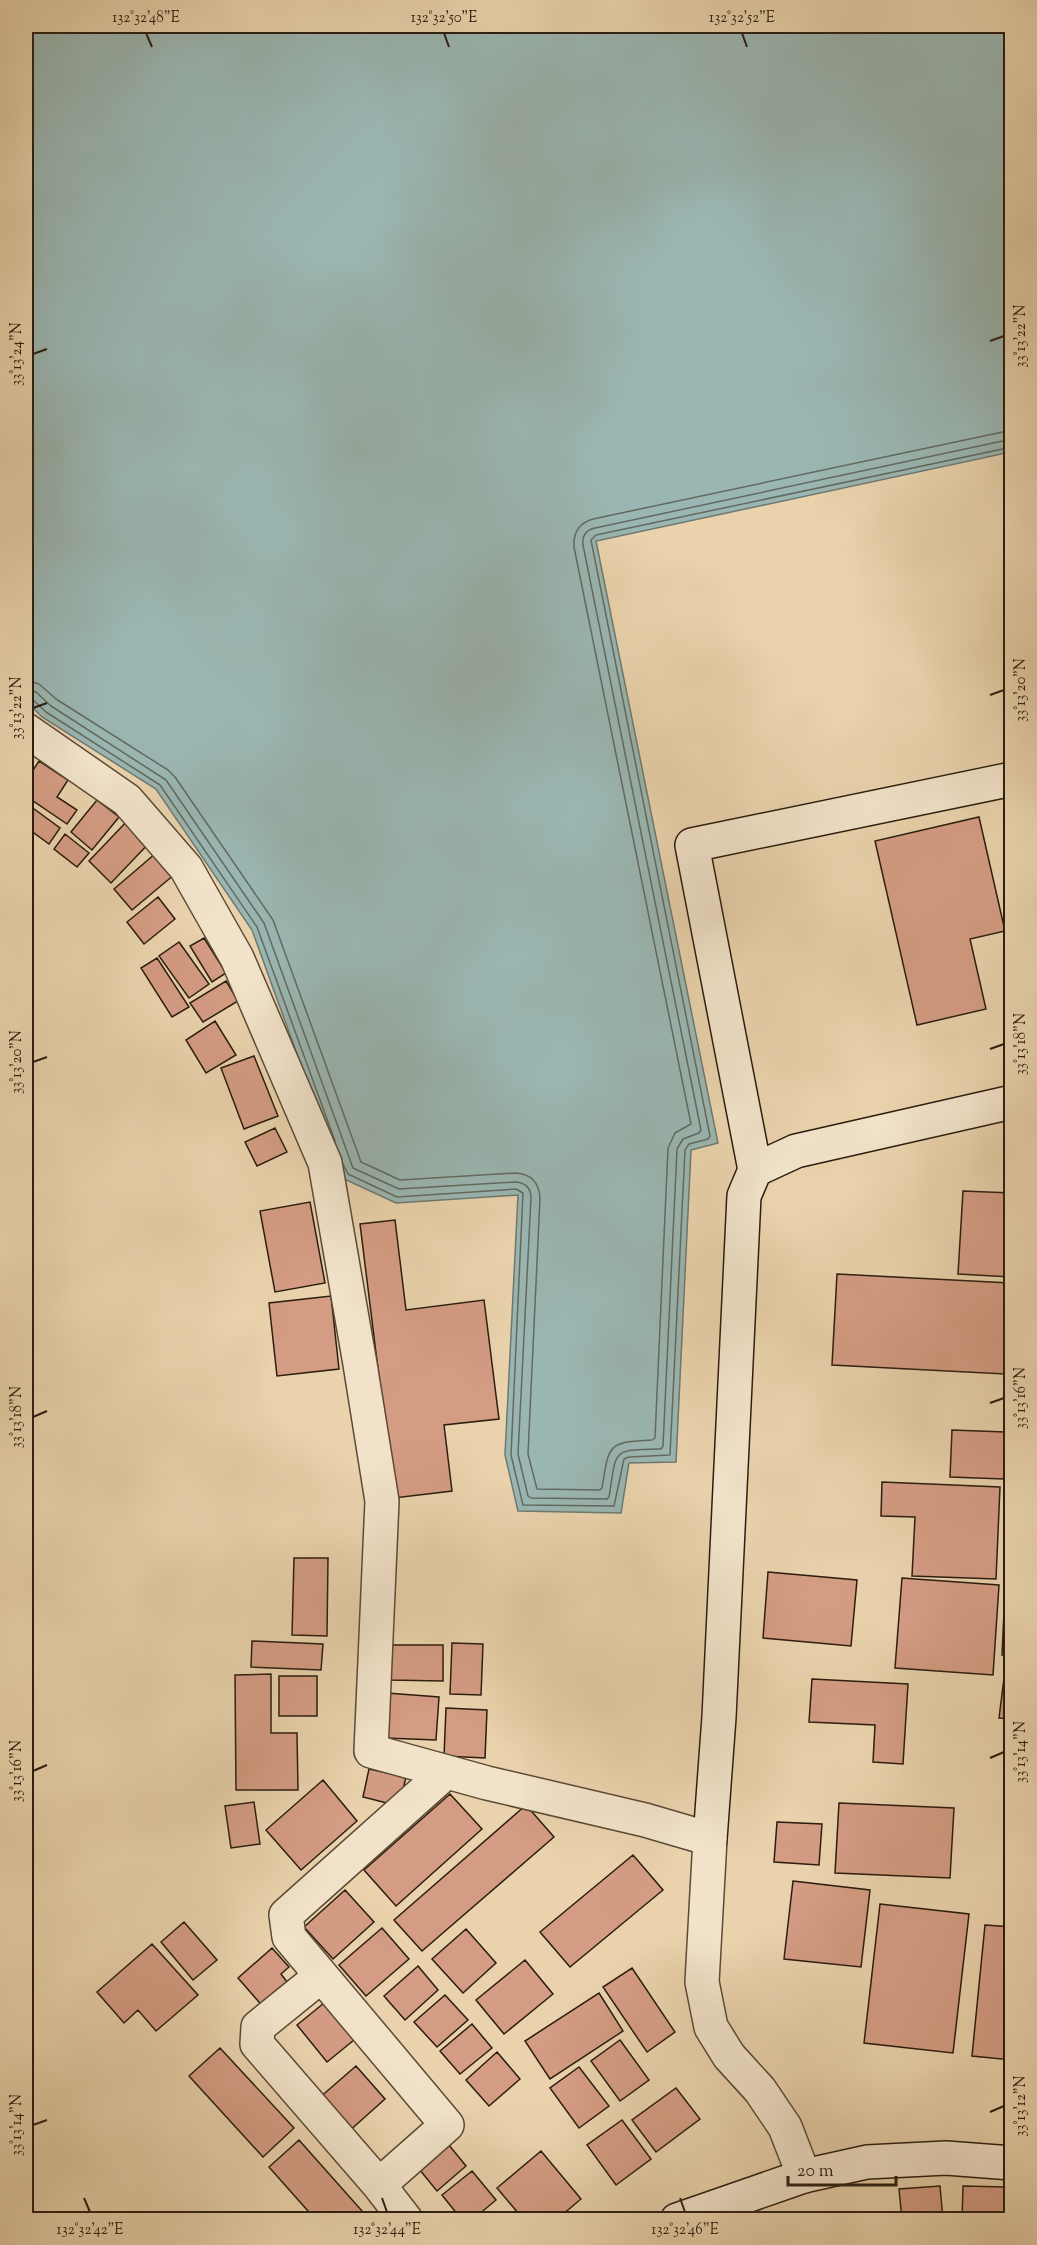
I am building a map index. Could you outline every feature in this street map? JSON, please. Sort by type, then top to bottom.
[{"type":"street","points":[[26,730],[127,800],[186,868],[237,958],[325,1163],[382,1501],[371,1751],[487,1784],[645,1820],[710,1839]]},
{"type":"street","points":[[804,2176],[784,2127],[760,2090],[729,2056],[711,2027],[702,1982],[720,1684],[744,1196],[756,1170],[692,845],[1011,779]]},
{"type":"street","points":[[756,1170],[796,1151],[1011,1102]]},
{"type":"street","points":[[379,2185],[447,2125],[289,1937],[286,1915],[446,1772]]},
{"type":"street","points":[[321,1976],[258,2027],[257,2044],[379,2185],[406,2220]]},
{"type":"street","points":[[677,2220],[804,2176],[867,2162],[946,2158],[1011,2163]]},
{"type":"water","points":[[26,26],[1011,26],[1011,452],[596,541],[718,1143],[691,1150],[676,1462],[629,1463],[621,1513],[518,1511],[505,1455],[518,1195],[396,1203],[342,1178],[252,930],[156,789],[42,717],[26,701]]},
{"type":"building","points":[[39,761],[68,780],[57,797],[77,810],[67,824],[26,796],[26,781]]},
{"type":"building","points":[[97,800],[119,817],[92,850],[71,832]]},
{"type":"building","points":[[26,803],[60,828],[49,844],[26,827]]},
{"type":"building","points":[[979,817],[1005,931],[970,939],[986,1009],[917,1025],[875,841]]},
{"type":"building","points":[[130,818],[153,839],[111,883],[89,861]]},
{"type":"building","points":[[65,834],[89,853],[77,867],[54,849]]},
{"type":"building","points":[[156,853],[175,874],[132,910],[114,889]]},
{"type":"building","points":[[158,897],[175,919],[144,944],[127,922]]},
{"type":"building","points":[[204,938],[226,973],[212,982],[190,946]]},
{"type":"building","points":[[179,942],[209,984],[189,998],[159,956]]},
{"type":"building","points":[[157,958],[189,1007],[172,1017],[141,968]]},
{"type":"building","points":[[226,981],[238,1001],[203,1022],[190,1003]]},
{"type":"building","points":[[215,1021],[236,1055],[206,1073],[186,1040]]},
{"type":"building","points":[[254,1056],[278,1116],[244,1129],[221,1068]]},
{"type":"building","points":[[275,1128],[287,1152],[257,1166],[245,1142]]},
{"type":"building","points":[[963,1191],[1012,1193],[1011,1277],[958,1274]]},
{"type":"building","points":[[310,1202],[325,1283],[275,1292],[260,1211]]},
{"type":"building","points":[[395,1220],[406,1310],[484,1300],[499,1419],[444,1425],[452,1491],[394,1498],[360,1224]]},
{"type":"building","points":[[837,1274],[1010,1283],[1005,1374],[832,1365]]},
{"type":"building","points":[[331,1296],[339,1369],[277,1376],[269,1303]]},
{"type":"building","points":[[952,1430],[1005,1432],[1004,1479],[950,1477]]},
{"type":"building","points":[[1010,1481],[1012,1481],[1012,1655],[1002,1655]]},
{"type":"building","points":[[882,1482],[1000,1487],[996,1579],[912,1576],[915,1517],[881,1516]]},
{"type":"building","points":[[294,1558],[328,1558],[327,1636],[292,1635]]},
{"type":"building","points":[[768,1572],[857,1580],[851,1646],[763,1638]]},
{"type":"building","points":[[902,1578],[999,1585],[993,1675],[895,1668]]},
{"type":"building","points":[[252,1641],[323,1644],[321,1670],[251,1667]]},
{"type":"building","points":[[452,1643],[483,1644],[481,1695],[450,1694]]},
{"type":"building","points":[[390,1645],[443,1645],[443,1681],[389,1680]]},
{"type":"building","points":[[1006,1662],[1012,1663],[1012,1719],[999,1718]]},
{"type":"building","points":[[271,1674],[271,1733],[297,1733],[298,1790],[236,1790],[235,1675]]},
{"type":"building","points":[[279,1676],[317,1676],[317,1716],[279,1716]]},
{"type":"building","points":[[812,1679],[908,1684],[903,1764],[873,1762],[875,1725],[809,1722]]},
{"type":"building","points":[[387,1693],[439,1697],[436,1740],[385,1738]]},
{"type":"building","points":[[446,1708],[487,1710],[485,1758],[444,1756]]},
{"type":"building","points":[[369,1769],[406,1777],[399,1806],[363,1797]]},
{"type":"building","points":[[323,1780],[357,1821],[301,1870],[266,1830]]},
{"type":"building","points":[[450,1794],[482,1829],[396,1906],[364,1870]]},
{"type":"building","points":[[254,1802],[260,1844],[231,1848],[225,1806]]},
{"type":"building","points":[[839,1803],[954,1808],[950,1878],[835,1873]]},
{"type":"building","points":[[526,1805],[554,1837],[422,1951],[394,1920]]},
{"type":"building","points":[[777,1822],[822,1824],[819,1865],[774,1862]]},
{"type":"building","points":[[633,1855],[663,1890],[570,1967],[540,1932]]},
{"type":"building","points":[[793,1881],[870,1890],[861,1967],[784,1959]]},
{"type":"building","points":[[345,1890],[374,1922],[333,1959],[304,1927]]},
{"type":"building","points":[[880,1904],[969,1914],[953,2053],[864,2043]]},
{"type":"building","points":[[184,1922],[217,1960],[193,1980],[161,1942]]},
{"type":"building","points":[[985,1925],[1012,1927],[1012,2060],[972,2056]]},
{"type":"building","points":[[382,1928],[409,1959],[366,1996],[339,1965]]},
{"type":"building","points":[[466,1929],[496,1963],[463,1993],[432,1959]]},
{"type":"building","points":[[152,1944],[198,1995],[156,2031],[138,2010],[124,2023],[97,1992]]},
{"type":"building","points":[[272,1948],[289,1967],[281,1974],[291,1987],[265,2009],[238,1978]]},
{"type":"building","points":[[525,1960],[553,1994],[504,2034],[476,2000]]},
{"type":"building","points":[[418,1966],[438,1990],[405,2020],[384,1996]]},
{"type":"building","points":[[632,1968],[675,2032],[647,2052],[603,1987]]},
{"type":"building","points":[[599,1993],[623,2031],[550,2079],[525,2041]]},
{"type":"building","points":[[445,1995],[468,2020],[437,2047],[414,2022]]},
{"type":"building","points":[[324,2003],[354,2040],[327,2062],[297,2025]]},
{"type":"building","points":[[472,2024],[492,2048],[460,2074],[440,2051]]},
{"type":"building","points":[[620,2040],[649,2080],[620,2101],[591,2061]]},
{"type":"building","points":[[220,2048],[294,2128],[263,2157],[189,2076]]},
{"type":"building","points":[[497,2052],[520,2079],[489,2106],[466,2080]]},
{"type":"building","points":[[356,2066],[385,2099],[347,2133],[318,2099]]},
{"type":"building","points":[[579,2067],[609,2106],[579,2128],[550,2088]]},
{"type":"building","points":[[676,2088],[700,2119],[656,2152],[632,2120]]},
{"type":"building","points":[[622,2120],[651,2159],[616,2185],[587,2145]]},
{"type":"building","points":[[444,2139],[466,2166],[437,2191],[415,2164]]},
{"type":"building","points":[[299,2140],[370,2220],[316,2220],[269,2167]]},
{"type":"building","points":[[541,2151],[581,2199],[556,2220],[524,2220],[497,2188]]},
{"type":"building","points":[[472,2171],[496,2200],[472,2220],[462,2220],[442,2195]]},
{"type":"building","points":[[940,2186],[943,2220],[902,2220],[899,2189]]},
{"type":"building","points":[[963,2186],[1005,2187],[1004,2220],[962,2220]]}]
